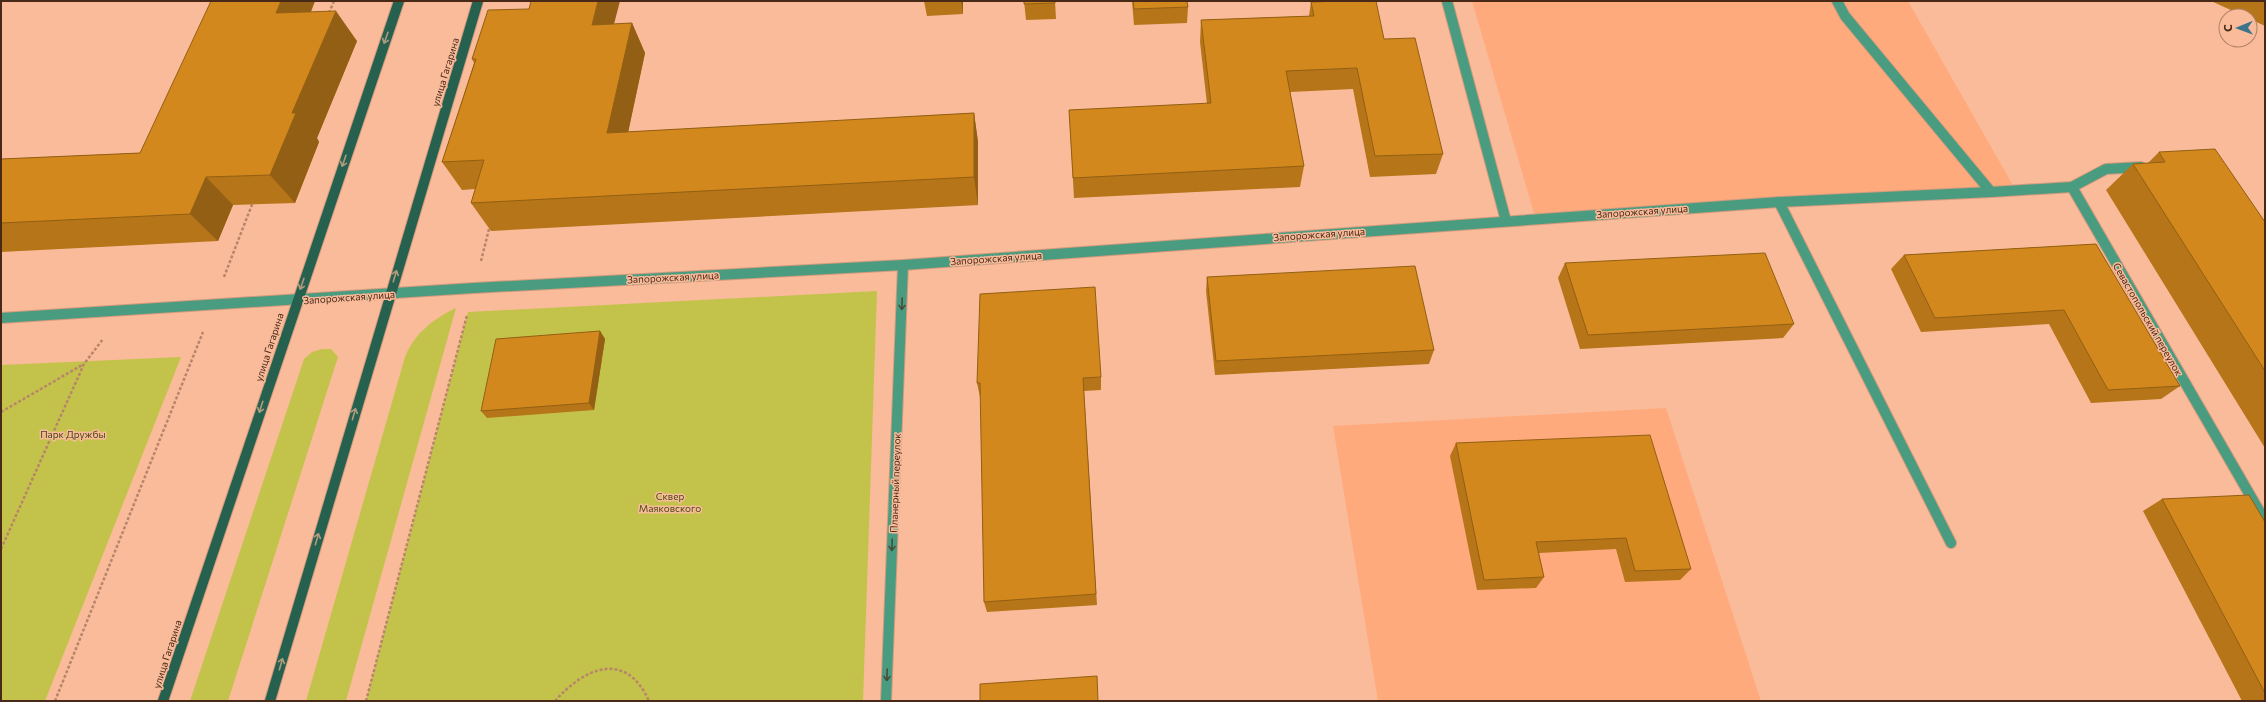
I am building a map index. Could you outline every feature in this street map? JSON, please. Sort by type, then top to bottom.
[{"type":"main road","name":"улица Гагарина","points":[[163,701],[296,301],[399,1]]},
{"type":"main road","name":"улица Гагарина","points":[[270,701],[389,294],[478,1]]},
{"type":"street","points":[[1447,1],[1506,221]]},
{"type":"street","points":[[1836,1],[1845,16],[1991,192],[2072,187],[2106,170],[2153,167]]},
{"type":"street","name":"Севастопольский переулок","points":[[2072,187],[2265,521]]},
{"type":"street","name":"Запорожская улица","points":[[1,318],[296,301],[474,288],[903,265],[1779,202],[1991,192]]},
{"type":"street","points":[[1779,202],[1951,543]]},
{"type":"street","name":"Планерный переулок","points":[[886,701],[903,265]]},
{"type":"path","points":[[329,16],[334,1]]},
{"type":"path","points":[[55,701],[255,198]]},
{"type":"path","points":[[366,701],[491,220]]},
{"type":"path","points":[[1,549],[84,364],[103,339]]},
{"type":"path","points":[[1,412],[84,364]]},
{"type":"path","points":[[554,701],[562,691],[576,679],[592,672],[608,669],[624,671],[636,678],[646,690],[649,701]]},
{"type":"shaded area","points":[[1472,1],[1908,1],[2015,189],[1536,220]]},
{"type":"shaded area","points":[[1666,408],[1761,701],[1378,701],[1333,426]]},
{"type":"green space","name":"Сквер Маяковского","points":[[877,291],[863,701],[366,701],[468,312]]},
{"type":"green space","points":[[456,308],[346,701],[306,701],[405,357],[409,348],[419,334],[432,322]]},
{"type":"green space","points":[[322,349],[331,349],[338,357],[228,701],[190,701],[304,359],[312,352]]},
{"type":"green space","name":"Парк Дружбы","points":[[181,357],[45,701],[1,701],[1,365]]},
{"type":"building","points":[[211,1],[281,1],[276,13],[336,11],[292,113],[296,113],[270,175],[206,177],[190,214],[1,223],[1,159],[140,153]]},
{"type":"building","points":[[531,1],[598,1],[592,25],[632,23],[607,133],[974,113],[974,177],[471,203],[484,160],[442,162],[476,59],[472,59],[488,10],[529,9]]},
{"type":"building","points":[[1024,1],[1055,1],[1055,3],[1024,4]]},
{"type":"building","points":[[1133,1],[1187,1],[1188,7],[1134,9]]},
{"type":"building","points":[[1376,1],[1384,39],[1415,38],[1443,154],[1375,156],[1357,68],[1286,71],[1304,166],[1073,178],[1069,110],[1211,103],[1201,20],[1314,16],[1311,2]]},
{"type":"building","points":[[2215,149],[2265,222],[2265,371],[2133,164],[2165,162],[2159,152]]},
{"type":"building","points":[[2096,244],[2180,386],[2108,390],[2064,310],[1935,318],[1904,255]]},
{"type":"building","points":[[1765,253],[1794,324],[1588,335],[1565,263]]},
{"type":"building","points":[[1415,266],[1434,350],[1216,361],[1207,277]]},
{"type":"building","points":[[1095,287],[1101,377],[1083,378],[1096,594],[984,602],[980,383],[977,383],[980,294]]},
{"type":"building","points":[[600,331],[589,403],[481,411],[496,339]]},
{"type":"building","points":[[1650,435],[1691,569],[1635,571],[1626,538],[1536,542],[1544,577],[1484,580],[1456,443]]},
{"type":"building","points":[[2249,495],[2265,522],[2265,693],[2162,499]]},
{"type":"building","points":[[1097,676],[1098,701],[980,701],[980,684]]}]
